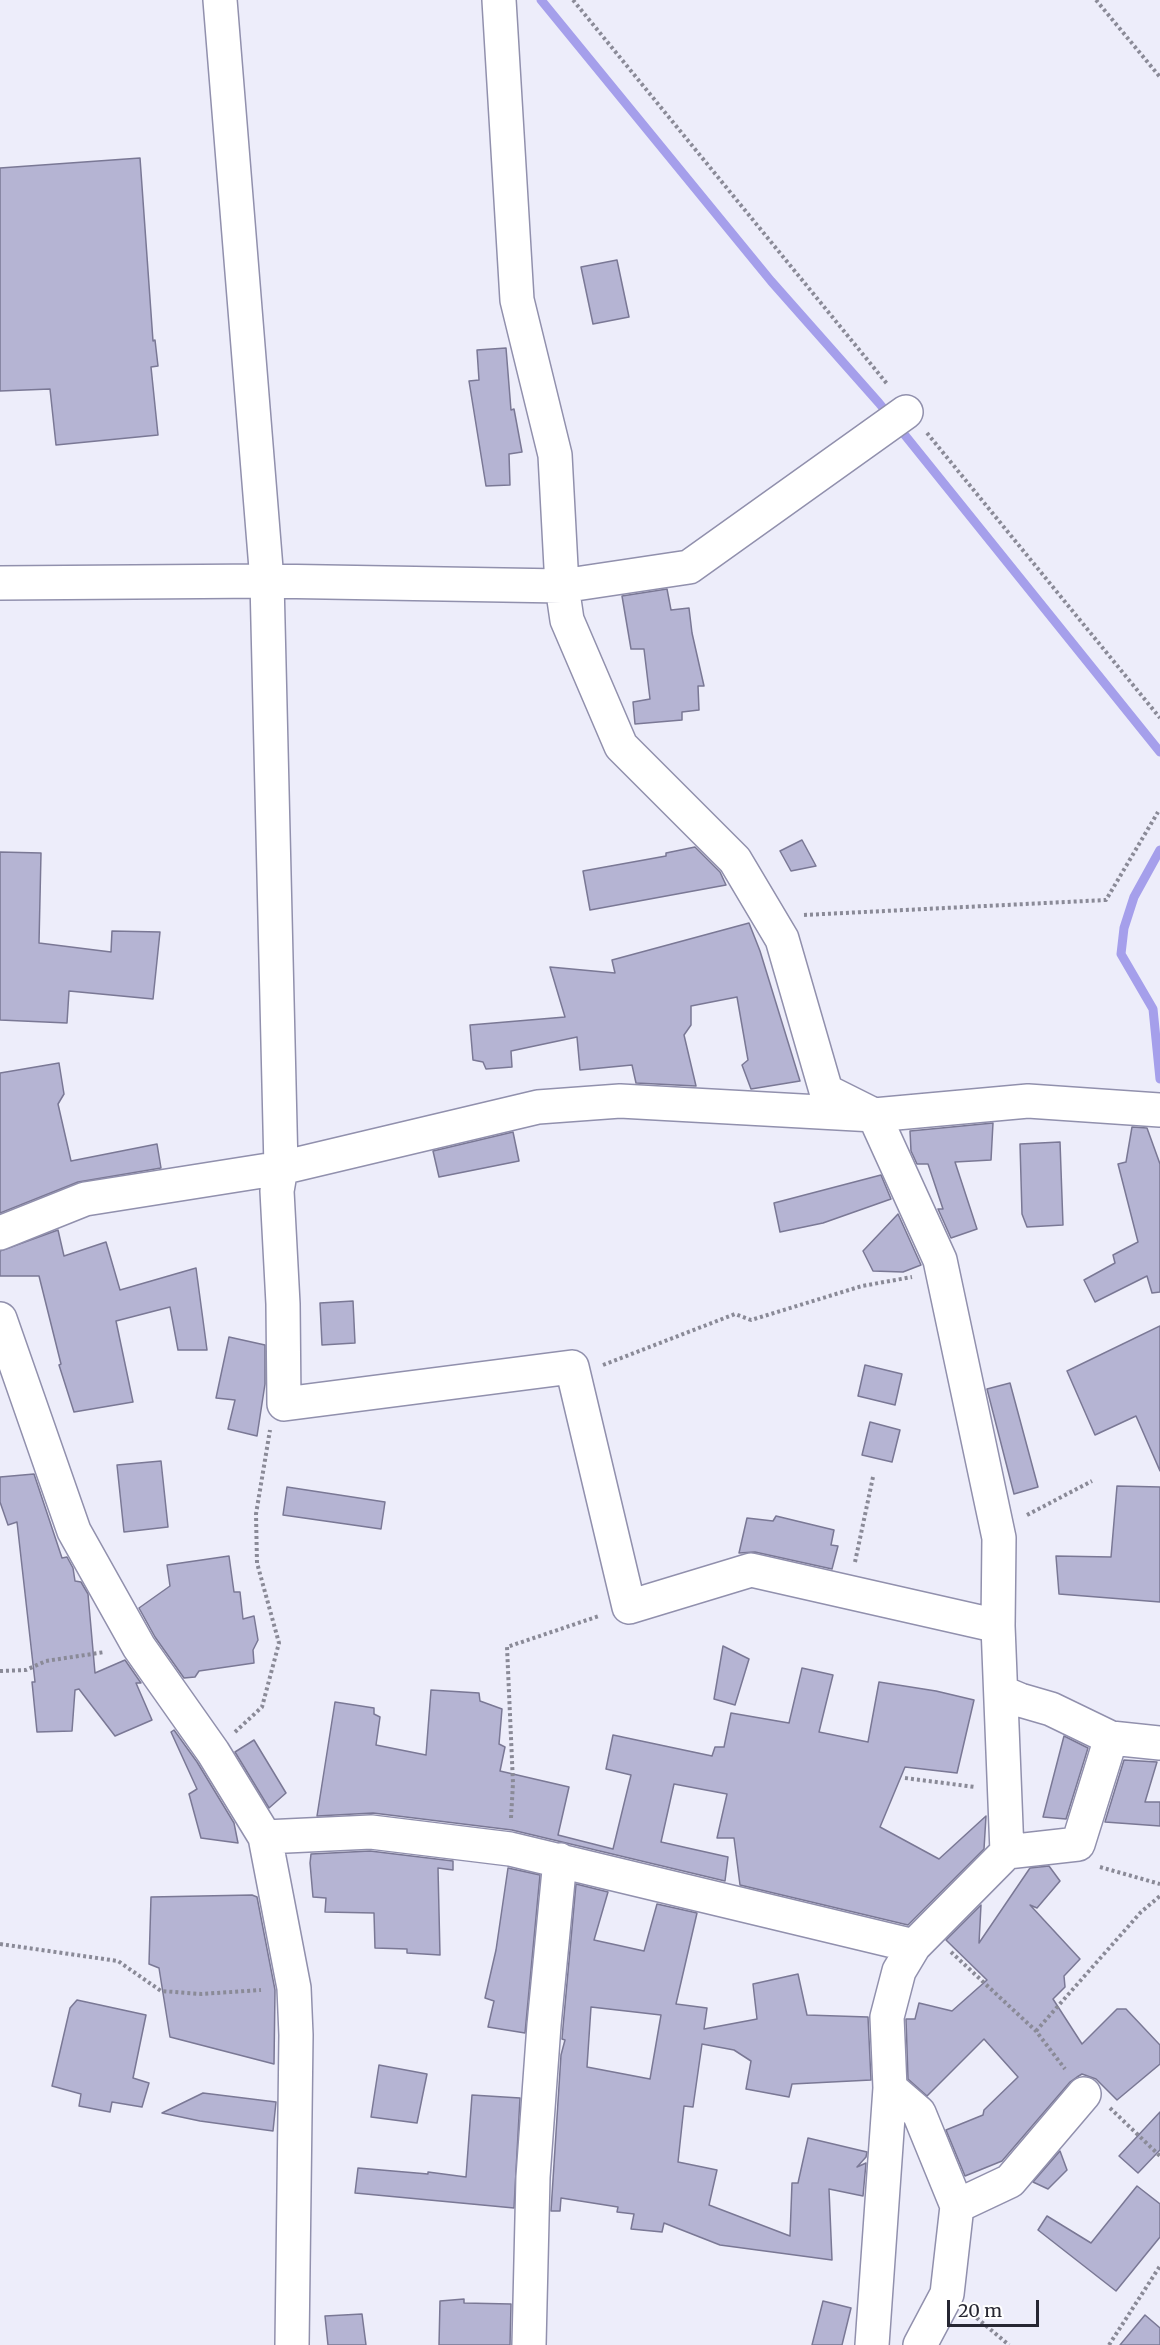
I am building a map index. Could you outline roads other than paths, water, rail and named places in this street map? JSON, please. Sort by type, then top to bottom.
[{"type":"street","points":[[220,0],[267,581],[281,1168],[277,1191],[283,1304],[284,1404],[572,1367],[629,1607],[751,1570],[998,1626]]},
{"type":"street","points":[[499,0],[517,300],[555,455],[562,586],[567,620],[621,746],[735,860],[782,939],[826,1091],[874,1115],[940,1260],[999,1538],[998,1626],[1007,1852]]},
{"type":"street","points":[[0,584],[267,581],[562,586],[689,567],[907,411]]},
{"type":"street","points":[[0,1233],[85,1199],[281,1168],[538,1107],[620,1101],[874,1115],[1028,1101],[1160,1110]]},
{"type":"street","points":[[0,1319],[74,1531],[139,1647],[213,1752],[265,1837],[294,1988],[296,2035],[292,2345]]},
{"type":"street","points":[[1001,1692],[1051,1709],[1111,1738],[1160,1743]]},
{"type":"street","points":[[872,2345],[890,2088],[887,2017],[899,1971],[914,1946],[1007,1852],[1078,1844],[1111,1738]]},
{"type":"street","points":[[265,1837],[372,1832],[510,1849],[914,1946]]},
{"type":"street","points":[[529,2345],[533,2177],[544,2025],[560,1860]]},
{"type":"street","points":[[890,2088],[919,2113],[957,2206],[947,2294],[920,2345]]},
{"type":"street","points":[[957,2206],[1010,2181],[1084,2094]]},
{"type":"waterway","points":[[541,0],[771,281],[879,403],[1160,752]]},
{"type":"waterway","points":[[1160,850],[1134,897],[1124,928],[1121,954],[1153,1009],[1160,1079]]}]
